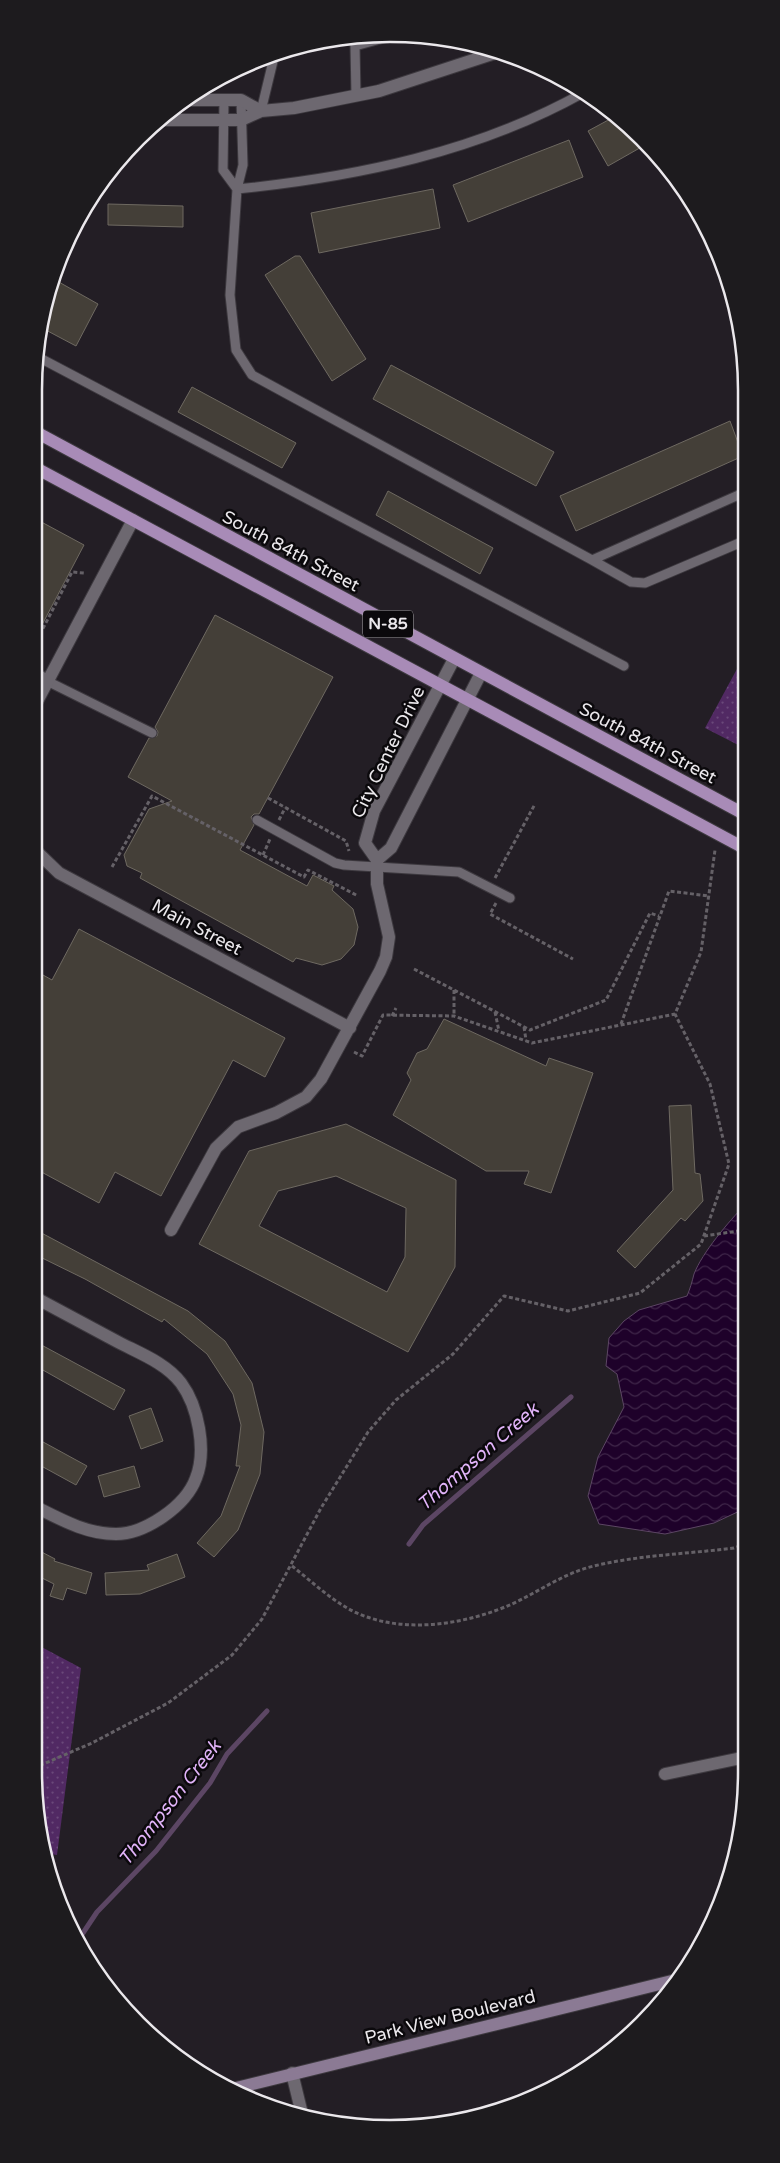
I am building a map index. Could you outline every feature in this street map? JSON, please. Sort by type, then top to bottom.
[{"type":"main road","name":"South 84th Street","points":[[42,435],[738,811]]},
{"type":"main road","name":"N-85","points":[[42,471],[738,845]]},
{"type":"street","points":[[171,120],[241,120],[261,111],[294,108],[379,91],[486,56]]},
{"type":"street","points":[[199,100],[241,100],[261,111]]},
{"type":"street","points":[[42,692],[133,520]]},
{"type":"street","name":"City Center Drive","points":[[171,1230],[216,1148],[238,1127],[276,1113],[306,1098],[321,1079],[380,972],[388,946],[388,938],[377,884],[377,864],[365,843],[374,811],[454,659]]},
{"type":"street","points":[[377,864],[391,848],[480,673]]},
{"type":"street","points":[[42,678],[48,681]]},
{"type":"street","name":"Main Street","points":[[42,858],[59,873],[350,1028]]},
{"type":"street","points":[[42,1301],[160,1364],[180,1383],[196,1412],[200,1447],[196,1478],[177,1506],[149,1525],[117,1534],[84,1530],[42,1510]]},
{"type":"street","points":[[665,1774],[738,1759]]},
{"type":"street","name":"Park View Boulevard","points":[[240,2087],[668,1982]]},
{"type":"street","points":[[292,2073],[301,2109]]},
{"type":"lane","points":[[356,95],[355,46],[365,43]]},
{"type":"lane","points":[[261,111],[273,63]]},
{"type":"lane","points":[[238,189],[333,177],[426,156],[486,136],[558,107],[576,97]]},
{"type":"lane","points":[[224,100],[223,170],[238,189]]},
{"type":"lane","points":[[241,100],[243,165],[238,189],[230,295],[236,350],[252,375],[631,582],[645,583],[738,544]]},
{"type":"lane","points":[[176,116],[176,120]]},
{"type":"lane","points":[[44,360],[624,666]]},
{"type":"lane","points":[[592,560],[738,496]]},
{"type":"lane","points":[[48,681],[152,733]]},
{"type":"lane","points":[[257,820],[335,863],[377,864],[459,872],[510,898]]},
{"type":"path","points":[[42,630],[72,572],[84,573]]},
{"type":"path","points":[[112,867],[152,796],[304,877],[308,870],[358,896]]},
{"type":"path","points":[[268,798],[346,841],[349,851]]},
{"type":"path","points":[[495,878],[535,804]]},
{"type":"path","points":[[279,821],[285,808]]},
{"type":"path","points":[[263,855],[271,839]]},
{"type":"path","points":[[42,1765],[92,1743],[168,1703],[232,1655],[262,1619],[292,1566],[321,1508],[368,1432],[396,1400],[453,1354],[504,1296],[568,1311],[640,1293],[701,1244],[730,1164],[710,1084],[675,1014],[701,952],[715,850]]},
{"type":"path","points":[[621,1024],[669,891],[709,896]]},
{"type":"path","points":[[496,903],[490,914],[572,959]]},
{"type":"path","points":[[414,969],[530,1030],[606,1000],[650,912],[659,916]]},
{"type":"path","points":[[454,990],[454,1016]]},
{"type":"path","points":[[392,1016],[396,1008]]},
{"type":"path","points":[[495,1012],[499,1031]]},
{"type":"path","points":[[354,1052],[362,1056],[384,1015],[454,1016],[532,1043],[675,1014]]},
{"type":"path","points":[[371,1020],[379,1024]]},
{"type":"path","points":[[524,1027],[526,1041]]},
{"type":"path","points":[[704,1236],[738,1231]]},
{"type":"path","points":[[292,1566],[332,1598],[367,1617],[405,1624],[438,1624],[483,1615],[513,1603],[556,1579],[593,1566],[638,1558],[738,1547]]},
{"type":"shaded area","points":[[738,667],[738,745],[705,728]]},
{"type":"shaded area","points":[[42,1647],[81,1668],[57,1855],[52,1854],[43,1796]]},
{"type":"water","points":[[738,1213],[738,1512],[714,1523],[665,1534],[599,1524],[588,1496],[598,1457],[624,1407],[617,1374],[606,1366],[609,1338],[624,1321],[639,1310],[687,1296],[698,1266],[709,1247]]},
{"type":"building","points":[[609,120],[640,148],[608,166],[588,131]]},
{"type":"building","points":[[569,140],[583,177],[468,222],[453,185]]},
{"type":"building","points":[[433,189],[440,228],[319,253],[311,213]]},
{"type":"building","points":[[108,204],[183,206],[183,227],[108,225]]},
{"type":"building","points":[[295,256],[300,256],[366,359],[332,381],[265,275]]},
{"type":"building","points":[[60,282],[98,304],[76,346],[47,331]]},
{"type":"building","points":[[391,365],[554,452],[536,486],[373,399]]},
{"type":"building","points":[[192,387],[296,443],[282,468],[178,412]]},
{"type":"building","points":[[730,421],[738,443],[738,458],[576,531],[560,496]]},
{"type":"building","points":[[388,491],[493,548],[480,574],[376,515]]},
{"type":"building","points":[[42,522],[84,545],[42,625]]},
{"type":"building","points":[[215,615],[333,677],[259,814],[254,814],[251,817],[254,825],[240,850],[307,886],[313,875],[334,886],[332,890],[353,909],[358,927],[354,945],[341,959],[322,965],[296,958],[293,962],[140,878],[142,873],[127,866],[124,855],[149,809],[172,801],[128,777],[149,738],[157,736],[158,732],[155,727]]},
{"type":"building","points":[[79,929],[285,1038],[265,1077],[233,1060],[161,1196],[115,1172],[99,1203],[42,1172],[42,974],[52,980]]},
{"type":"building","points":[[444,1019],[546,1066],[549,1058],[593,1073],[551,1193],[524,1184],[529,1171],[486,1171],[393,1115],[411,1080],[407,1073],[417,1053],[427,1049]]},
{"type":"building","points":[[691,1105],[695,1173],[700,1174],[703,1201],[685,1221],[681,1218],[635,1268],[617,1251],[673,1190],[669,1106]]},
{"type":"building","points":[[346,1124],[456,1180],[455,1267],[408,1352],[199,1244],[249,1151]],"holes":[[[336,1176],[406,1208],[405,1257],[387,1292],[259,1226],[278,1191]]]},
{"type":"building","points":[[42,1233],[188,1311],[225,1341],[252,1383],[264,1432],[260,1474],[238,1530],[214,1557],[197,1543],[221,1516],[240,1466],[236,1466],[241,1425],[233,1394],[207,1354],[164,1319],[162,1322],[85,1279],[42,1258]]},
{"type":"building","points":[[42,1345],[125,1390],[114,1410],[42,1370]]},
{"type":"building","points":[[151,1408],[163,1441],[141,1449],[129,1416]]},
{"type":"building","points":[[42,1441],[87,1466],[76,1485],[42,1466]]},
{"type":"building","points":[[134,1466],[140,1487],[104,1497],[98,1476]]},
{"type":"building","points":[[42,1552],[55,1559],[54,1561],[92,1573],[86,1594],[67,1588],[63,1600],[50,1596],[54,1584],[42,1578]]},
{"type":"building","points":[[177,1554],[185,1577],[140,1594],[106,1595],[105,1573],[149,1570],[147,1565]]},
{"type":"waterway","name":"Thompson Creek","points":[[409,1544],[423,1525],[571,1397]]},
{"type":"waterway","name":"Thompson Creek","points":[[82,1934],[97,1912],[156,1851],[210,1783],[227,1754],[267,1711]]}]
